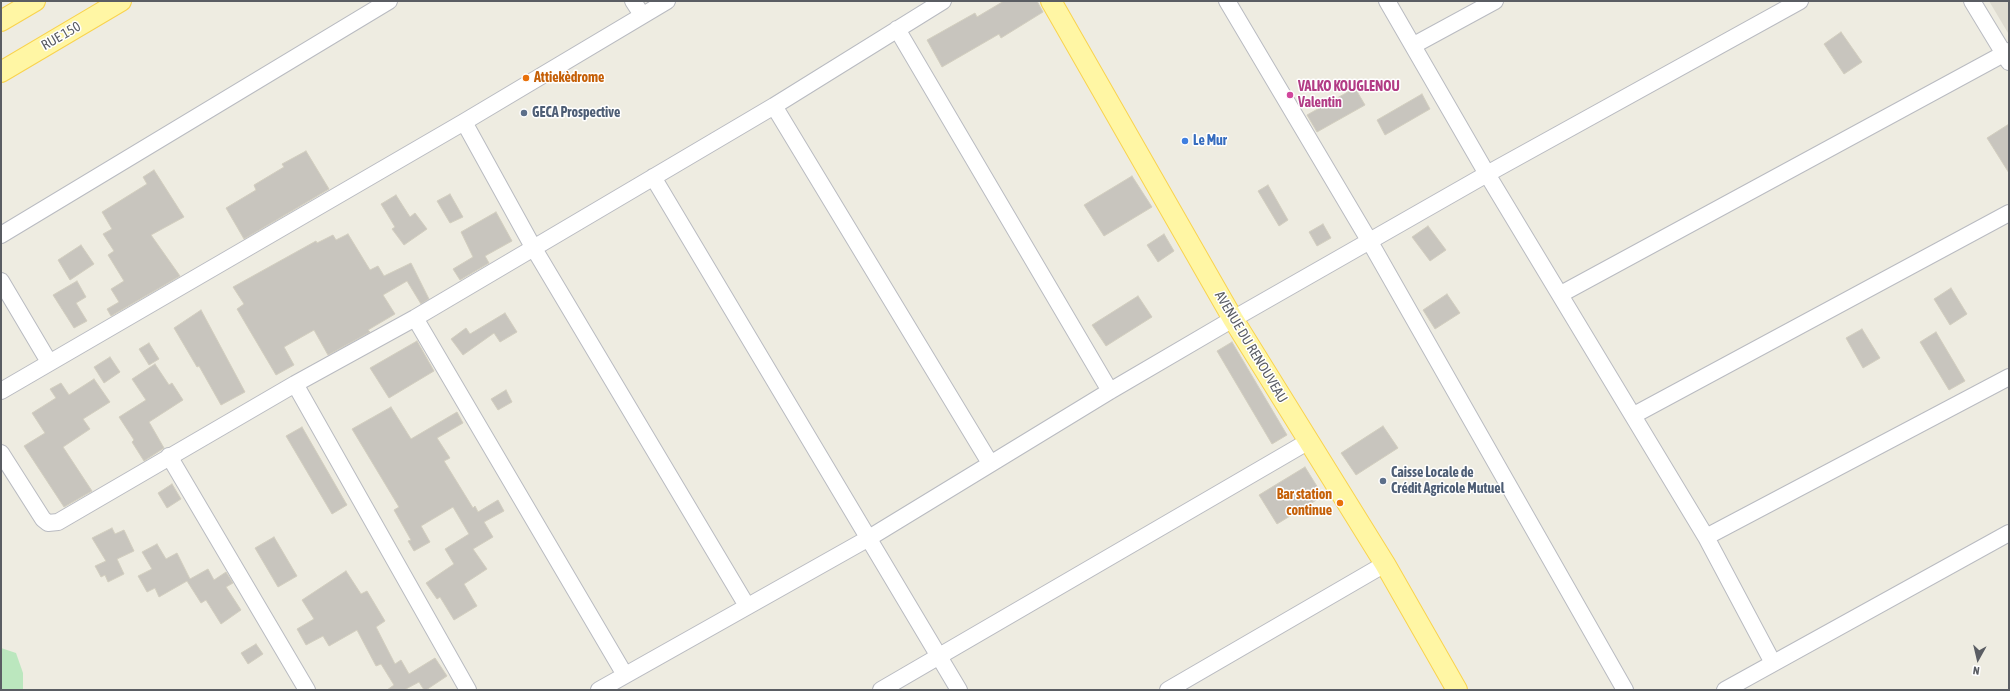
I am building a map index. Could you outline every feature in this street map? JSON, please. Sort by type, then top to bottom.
[{"type":"main road","points":[[1,21],[35,1]]},
{"type":"main road","name":"RUE 150","points":[[1,72],[121,1]]},
{"type":"main road","name":"AVENUE DU RENOUVEAU","points":[[1051,1],[1233,319],[1385,564],[1452,688]]},
{"type":"street","points":[[1,235],[389,1]]},
{"type":"street","points":[[633,1],[642,15]]},
{"type":"street","points":[[1,391],[464,122],[667,1]]},
{"type":"street","points":[[1,453],[43,519],[48,523],[58,522],[295,384],[415,318],[774,106],[943,1]]},
{"type":"street","points":[[1227,1],[1370,242],[1625,690]]},
{"type":"street","points":[[1387,1],[1414,45],[1487,174],[1561,294],[1706,537],[1773,662]]},
{"type":"street","points":[[1414,45],[1495,1]]},
{"type":"street","points":[[599,690],[869,538],[990,463],[1233,319],[1487,174],[1800,1]]},
{"type":"street","points":[[1561,294],[2007,55],[1972,1]]},
{"type":"street","points":[[896,29],[1110,391]]},
{"type":"street","points":[[774,106],[990,463]]},
{"type":"street","points":[[464,122],[533,247],[747,606]]},
{"type":"street","points":[[653,177],[959,690]]},
{"type":"street","points":[[1634,415],[2009,213]]},
{"type":"street","points":[[1,281],[49,362]]},
{"type":"street","points":[[415,318],[625,675]]},
{"type":"street","points":[[1706,537],[2009,377]]},
{"type":"street","points":[[295,384],[468,690]]},
{"type":"street","points":[[881,690],[1309,441]]},
{"type":"street","points":[[169,456],[307,690]]},
{"type":"street","points":[[1725,690],[1773,662],[2009,533]]},
{"type":"street","points":[[1168,690],[1385,564]]},
{"type":"shaded area","points":[[1989,1],[2009,1],[2008,33]]},
{"type":"green space","points":[[1,648],[16,653],[23,673],[23,690],[1,690]]},
{"type":"building","points":[[1004,1],[1037,1],[1043,12],[1001,38],[999,34],[942,67],[927,40],[975,13],[977,17]]},
{"type":"building","points":[[1841,32],[1862,62],[1844,74],[1824,44]]},
{"type":"building","points":[[1355,88],[1365,105],[1317,132],[1307,115]]},
{"type":"building","points":[[1422,94],[1430,109],[1385,135],[1377,120]]},
{"type":"building","points":[[2009,124],[2009,173],[1987,138]]},
{"type":"building","points":[[306,151],[329,189],[244,239],[226,208],[256,190],[254,185],[284,167],[282,164]]},
{"type":"building","points":[[154,170],[184,217],[151,235],[180,276],[111,316],[107,309],[119,302],[111,289],[124,281],[108,255],[114,251],[103,234],[112,229],[102,212],[147,184],[143,177]]},
{"type":"building","points":[[1132,176],[1152,207],[1104,236],[1084,205]]},
{"type":"building","points":[[1268,185],[1288,220],[1279,226],[1258,191]]},
{"type":"building","points":[[450,194],[463,217],[450,223],[437,201]]},
{"type":"building","points":[[396,195],[410,217],[415,213],[427,229],[404,245],[392,229],[395,227],[381,204]]},
{"type":"building","points":[[496,212],[512,241],[485,256],[489,263],[460,280],[453,269],[473,257],[461,232]]},
{"type":"building","points":[[1323,224],[1331,238],[1317,246],[1309,232]]},
{"type":"building","points":[[1428,226],[1446,250],[1430,261],[1412,237]]},
{"type":"building","points":[[348,234],[370,270],[378,266],[384,276],[411,263],[429,299],[421,304],[407,281],[383,295],[395,314],[368,330],[370,332],[328,355],[314,330],[284,347],[294,365],[276,375],[237,309],[244,304],[233,287],[316,241],[317,243],[333,235],[336,240]]},
{"type":"building","points":[[1164,234],[1174,251],[1158,262],[1147,245]]},
{"type":"building","points":[[81,245],[94,264],[70,280],[58,260]]},
{"type":"building","points":[[77,281],[86,297],[76,303],[87,321],[74,328],[53,295]]},
{"type":"building","points":[[1951,288],[1967,314],[1950,325],[1934,299]]},
{"type":"building","points":[[1447,294],[1460,313],[1435,329],[1423,310]]},
{"type":"building","points":[[1138,296],[1152,317],[1106,346],[1092,325]]},
{"type":"building","points":[[201,310],[245,392],[221,405],[199,366],[197,367],[174,328]]},
{"type":"building","points":[[505,313],[517,332],[500,342],[494,333],[463,355],[451,339],[466,328],[470,334]]},
{"type":"building","points":[[1862,329],[1880,358],[1863,368],[1846,338]]},
{"type":"building","points":[[1936,332],[1965,381],[1949,390],[1920,342]]},
{"type":"building","points":[[417,341],[434,371],[389,398],[370,368]]},
{"type":"building","points":[[1232,342],[1287,435],[1272,444],[1217,351]]},
{"type":"building","points":[[149,343],[159,359],[149,365],[139,349]]},
{"type":"building","points":[[110,357],[120,372],[104,383],[94,367]]},
{"type":"building","points":[[155,364],[169,385],[172,383],[183,400],[149,422],[164,448],[144,461],[132,442],[134,440],[119,417],[146,400],[132,379]]},
{"type":"building","points":[[94,379],[110,402],[83,419],[90,429],[63,447],[92,491],[64,507],[24,446],[45,433],[32,413],[56,398],[50,389],[61,383],[69,395]]},
{"type":"building","points":[[506,390],[512,402],[498,410],[491,399]]},
{"type":"building","points":[[391,407],[411,439],[457,412],[463,423],[437,438],[450,458],[444,461],[473,508],[475,506],[478,512],[498,500],[504,511],[484,522],[493,537],[473,549],[487,569],[464,584],[477,606],[454,620],[440,597],[437,599],[426,583],[454,564],[445,549],[469,534],[453,507],[421,526],[430,542],[414,551],[408,541],[411,540],[394,510],[399,507],[352,429]]},
{"type":"building","points":[[1383,426],[1398,448],[1356,475],[1341,453]]},
{"type":"building","points":[[302,427],[347,505],[332,514],[286,436]]},
{"type":"building","points":[[1305,467],[1323,496],[1277,524],[1259,495]]},
{"type":"building","points":[[172,484],[181,499],[167,508],[158,493]]},
{"type":"building","points":[[112,528],[115,534],[124,530],[134,551],[117,559],[124,574],[108,582],[105,575],[101,577],[95,566],[106,561],[92,538]]},
{"type":"building","points":[[274,537],[297,576],[278,587],[255,548]]},
{"type":"building","points":[[157,544],[166,559],[177,553],[190,579],[208,569],[214,580],[226,572],[233,583],[226,587],[241,610],[221,624],[206,600],[201,603],[187,581],[159,597],[155,588],[147,592],[138,576],[152,569],[142,552]]},
{"type":"building","points":[[346,571],[361,594],[367,591],[385,621],[376,627],[395,664],[401,660],[409,674],[435,658],[447,676],[426,690],[424,690],[419,682],[404,690],[387,690],[394,685],[381,664],[376,666],[357,630],[329,646],[323,636],[306,645],[297,629],[314,619],[302,600]]},
{"type":"building","points":[[256,644],[263,654],[248,664],[241,653]]},
{"type":"place","name":"Attiekèdrome","points":[[526,78]]},
{"type":"place","name":"VALKO KOUGLENOU Valentin","points":[[1290,95]]},
{"type":"place","name":"GECA Prospective","points":[[524,113]]},
{"type":"place","name":"Le Mur","points":[[1185,141]]},
{"type":"place","name":"Caisse Locale de Crédit Agricole Mutuel","points":[[1383,481]]},
{"type":"place","name":"Bar station continue","points":[[1340,503]]}]
